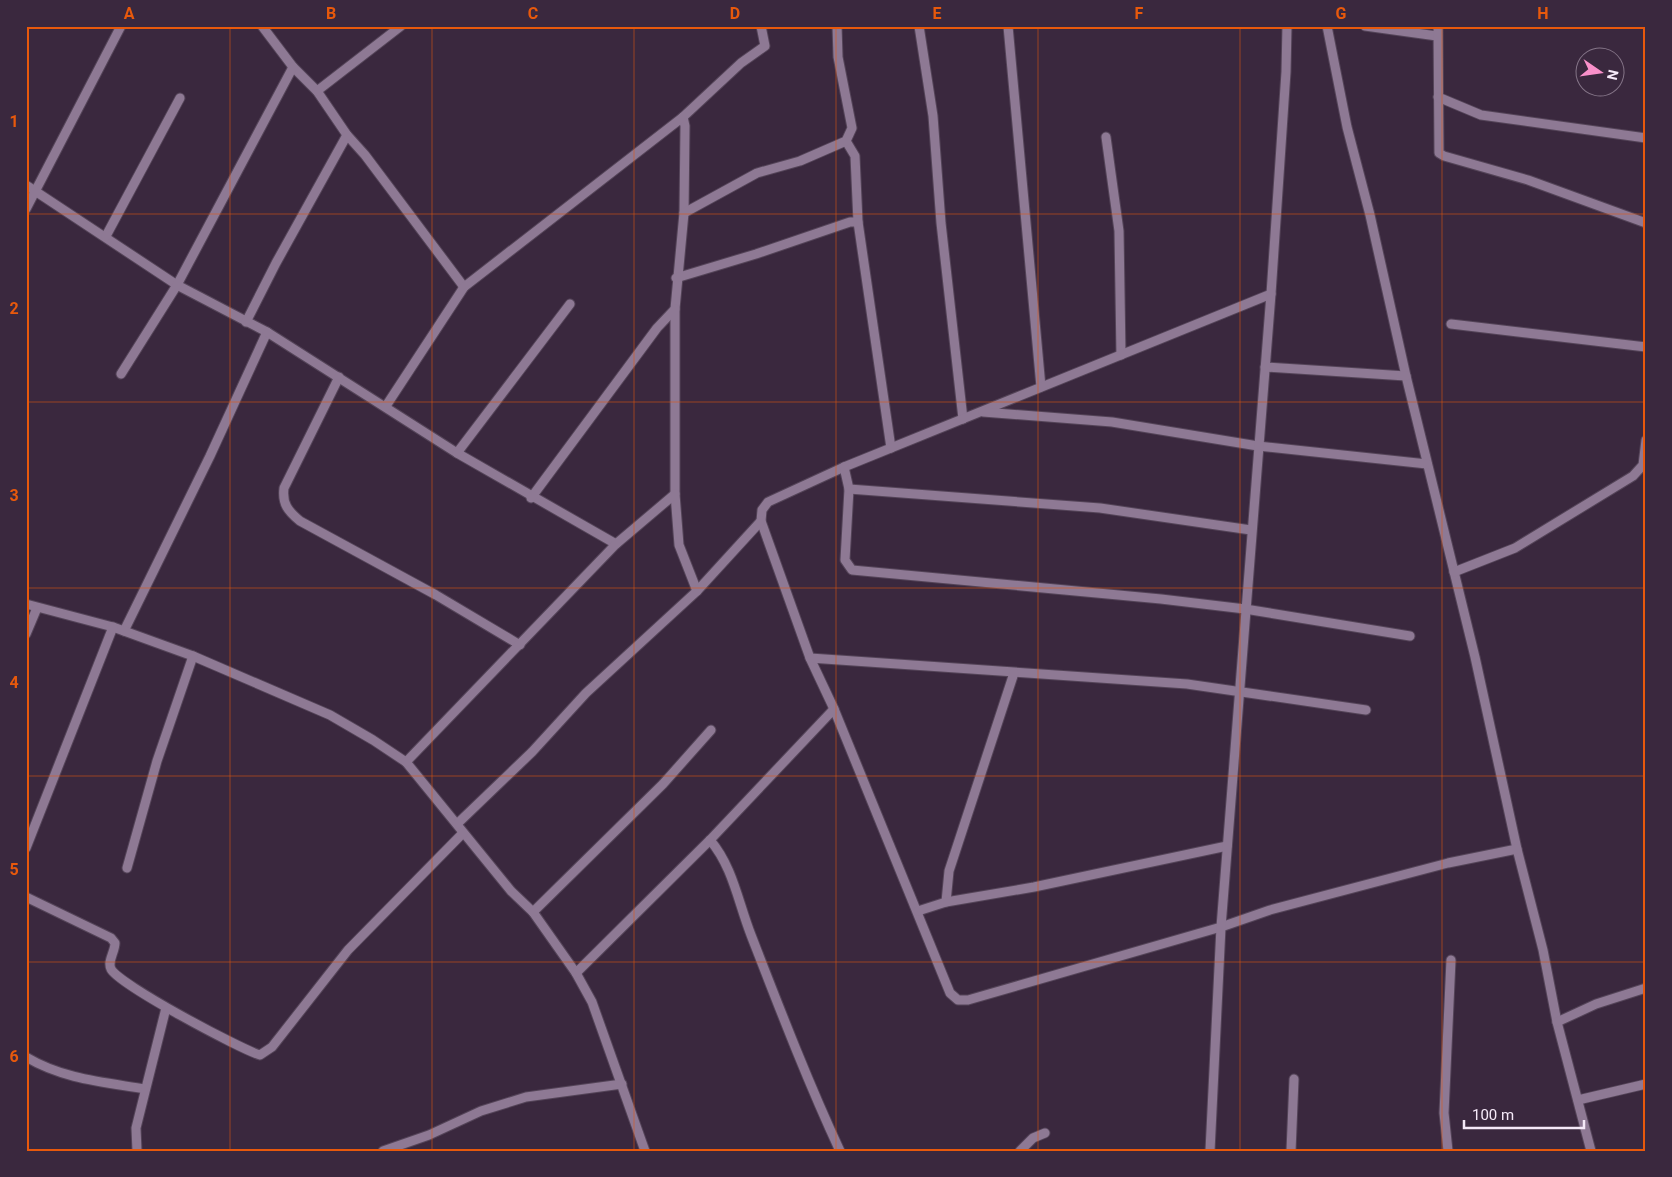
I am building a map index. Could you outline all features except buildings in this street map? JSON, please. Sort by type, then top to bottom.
[{"type":"street","points":[[26,209],[121,26]]},
{"type":"street","points":[[317,91],[401,26]]},
{"type":"street","points":[[386,406],[464,287],[683,117],[740,63],[765,46],[761,26]]},
{"type":"street","points":[[684,213],[757,173],[800,161],[846,141],[852,128],[838,57],[837,26]]},
{"type":"street","points":[[919,26],[933,116],[941,223],[963,419]]},
{"type":"street","points":[[1008,26],[1041,387]]},
{"type":"street","points":[[1210,1151],[1221,927],[1238,691],[1271,294],[1286,72],[1287,26]]},
{"type":"street","points":[[1327,26],[1347,127],[1370,215],[1427,464],[1476,657],[1516,849],[1543,950],[1557,1022],[1591,1151]]},
{"type":"street","points":[[1365,26],[1438,31],[1437,147],[1439,153],[1528,180],[1646,223]]},
{"type":"street","points":[[265,27],[293,67],[317,91],[347,135],[365,155],[464,287]]},
{"type":"street","points":[[121,374],[176,285],[293,67]]},
{"type":"street","points":[[1438,97],[1482,116],[1646,138]]},
{"type":"street","points":[[106,236],[180,98]]},
{"type":"street","points":[[683,117],[685,126],[684,213],[676,278],[675,309],[675,494],[679,545],[696,591]]},
{"type":"street","points":[[246,322],[276,263],[347,135]]},
{"type":"street","points":[[1106,137],[1119,231],[1121,355]]},
{"type":"street","points":[[846,141],[855,156],[858,222],[891,448]]},
{"type":"street","points":[[26,185],[106,236],[176,285],[267,332],[386,406],[457,453],[532,498],[616,544]]},
{"type":"street","points":[[676,278],[756,254],[850,222],[858,222]]},
{"type":"street","points":[[1271,294],[844,467],[768,502],[762,510],[760,521],[810,658],[834,709],[918,911],[950,994],[958,1000],[968,1000],[1221,927],[1270,910],[1448,863],[1516,849]]},
{"type":"street","points":[[457,453],[570,304]]},
{"type":"street","points":[[532,498],[657,328],[675,309]]},
{"type":"street","points":[[1451,324],[1646,347]]},
{"type":"street","points":[[124,630],[210,456],[267,332]]},
{"type":"street","points":[[1265,367],[1406,376]]},
{"type":"street","points":[[339,377],[284,488],[283,500],[289,511],[300,521],[436,595],[520,645]]},
{"type":"street","points":[[981,412],[1112,422],[1258,446],[1427,464]]},
{"type":"street","points":[[1454,572],[1515,548],[1633,476],[1644,466],[1646,440]]},
{"type":"street","points":[[844,467],[849,490],[845,560],[852,570],[1010,583],[1245,609],[1410,636]]},
{"type":"street","points":[[849,490],[1100,508],[1251,530]]},
{"type":"street","points":[[406,762],[616,544],[675,494]]},
{"type":"street","points":[[458,824],[532,752],[586,693],[696,591],[760,521]]},
{"type":"street","points":[[26,604],[124,630],[193,656],[330,715],[406,762],[511,891],[532,912],[576,973],[592,1002],[645,1151]]},
{"type":"street","points":[[26,634],[37,608]]},
{"type":"street","points":[[26,848],[113,627]]},
{"type":"street","points":[[126,868],[157,761],[193,656]]},
{"type":"street","points":[[810,658],[1187,684],[1366,710]]},
{"type":"street","points":[[946,902],[949,871],[1014,673]]},
{"type":"street","points":[[576,973],[710,840],[834,709]]},
{"type":"street","points":[[532,912],[663,784],[711,730]]},
{"type":"street","points":[[26,897],[111,938],[115,943],[109,961],[113,972],[166,1008],[260,1055],[266,1053],[348,950],[464,833]]},
{"type":"street","points":[[710,840],[731,876],[774,995],[840,1151]]},
{"type":"street","points":[[918,911],[946,902],[1034,887],[1228,846]]},
{"type":"street","points":[[1448,1151],[1444,1113],[1451,960]]},
{"type":"street","points":[[1557,1022],[1596,1004],[1646,988]]},
{"type":"street","points":[[136,1151],[136,1128],[166,1008]]},
{"type":"street","points":[[26,1057],[46,1069],[67,1076],[145,1089]]},
{"type":"street","points":[[1291,1151],[1294,1079]]},
{"type":"street","points":[[383,1151],[429,1135],[481,1111],[526,1097],[622,1084]]},
{"type":"street","points":[[1578,1100],[1646,1084]]},
{"type":"street","points":[[1020,1151],[1033,1138],[1045,1133]]}]
